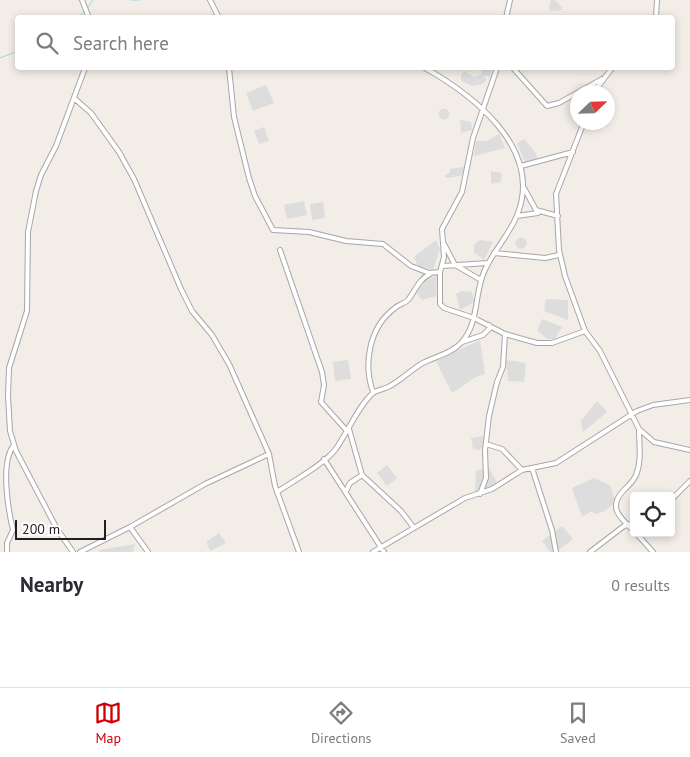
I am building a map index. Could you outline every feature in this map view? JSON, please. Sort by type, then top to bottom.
[{"type":"street","points":[[82,0],[88,15]]},
{"type":"street","points":[[210,0],[218,15]]},
{"type":"street","points":[[507,15],[510,0]]},
{"type":"street","points":[[656,15],[658,0]]},
{"type":"street","points":[[73,552],[57,529],[14,445],[8,413],[8,382],[9,368],[27,311],[28,232],[41,175],[56,146],[84,70]]},
{"type":"street","points":[[229,70],[234,117],[249,178],[255,196],[273,230],[310,232],[346,241],[383,244],[412,266],[432,274]]},
{"type":"street","points":[[428,70],[444,79],[482,109],[507,140],[521,166],[523,187],[517,216],[488,263],[481,280],[474,318],[462,342]]},
{"type":"street","points":[[496,70],[473,138],[462,192],[456,208],[443,228],[444,257],[440,272],[440,305],[474,318],[505,334],[530,342],[547,344],[585,330]]},
{"type":"street","points":[[515,70],[547,106],[559,103],[602,79]]},
{"type":"street","points":[[598,85],[610,70]]},
{"type":"street","points":[[74,98],[92,112],[119,152],[134,179],[180,289],[192,312],[212,335],[228,364],[269,454],[277,492],[299,552]]},
{"type":"street","points":[[581,130],[557,189],[556,208],[559,255],[585,330],[600,352],[639,429],[654,442],[690,450]]},
{"type":"street","points":[[521,166],[573,152]]},
{"type":"street","points":[[523,187],[536,210],[540,212]]},
{"type":"street","points":[[517,216],[540,212],[558,216]]},
{"type":"street","points":[[442,240],[455,265],[481,280]]},
{"type":"street","points":[[280,250],[322,372],[324,385],[321,393],[322,404],[348,430],[362,475],[401,511],[414,528]]},
{"type":"street","points":[[494,253],[545,258],[559,255]]},
{"type":"street","points":[[442,266],[488,263]]},
{"type":"street","points":[[373,392],[367,369],[374,338],[393,309],[406,301],[422,279],[440,272]]},
{"type":"street","points":[[277,492],[334,451],[373,392],[389,387],[422,364],[453,349],[462,342],[486,333],[490,328],[489,325]]},
{"type":"street","points":[[480,494],[486,474],[486,444],[493,396],[503,366],[505,334]]},
{"type":"street","points":[[373,552],[467,498],[492,489],[522,470],[556,463],[631,414],[647,407],[690,400]]},
{"type":"street","points":[[630,528],[618,516],[615,506],[638,471],[640,457],[639,429]]},
{"type":"street","points":[[486,444],[502,449],[522,470]]},
{"type":"street","points":[[7,552],[7,543],[13,530],[6,502],[6,475],[8,451],[14,445]]},
{"type":"street","points":[[80,552],[130,527],[210,481],[269,454]]},
{"type":"street","points":[[324,459],[384,552]]},
{"type":"street","points":[[532,468],[552,530],[556,552]]},
{"type":"street","points":[[346,491],[350,483],[362,475]]},
{"type":"street","points":[[675,496],[690,481]]},
{"type":"street","points":[[590,552],[630,524]]},
{"type":"street","points":[[130,527],[148,552]]},
{"type":"street","points":[[640,537],[653,552]]},
{"type":"shaded area","points":[[551,0],[555,0],[562,7],[562,10],[551,11],[549,7]]},
{"type":"shaded area","points":[[482,70],[492,70],[489,77],[486,75],[484,77],[487,79],[483,84],[472,86],[461,81],[461,75],[464,71],[474,77],[481,74]]},
{"type":"shaded area","points":[[266,85],[274,103],[253,111],[246,93]]},
{"type":"shaded area","points":[[442,109],[446,109],[449,114],[448,118],[442,119],[439,116],[439,112]]},
{"type":"shaded area","points":[[460,120],[471,122],[472,130],[461,133]]},
{"type":"shaded area","points":[[264,127],[269,141],[259,144],[254,131]]},
{"type":"shaded area","points":[[499,134],[505,148],[474,156],[476,141],[487,141]]},
{"type":"shaded area","points":[[524,139],[535,152],[538,160],[525,163],[517,143]]},
{"type":"shaded area","points":[[464,167],[464,173],[460,176],[447,178],[444,176],[450,172],[450,169]]},
{"type":"shaded area","points":[[491,171],[502,173],[501,182],[491,184]]},
{"type":"shaded area","points":[[304,201],[307,215],[287,219],[284,205]]},
{"type":"shaded area","points":[[323,202],[325,218],[312,220],[310,204]]},
{"type":"shaded area","points":[[519,238],[523,238],[526,243],[525,247],[519,248],[516,245],[516,241]]},
{"type":"shaded area","points":[[436,240],[440,249],[433,270],[418,266],[414,257]]},
{"type":"shaded area","points":[[480,240],[493,242],[484,260],[474,252],[474,245]]},
{"type":"shaded area","points":[[429,277],[437,277],[436,296],[422,300],[416,292]]},
{"type":"shaded area","points":[[462,291],[472,292],[474,302],[460,310],[456,294]]},
{"type":"shaded area","points":[[546,299],[568,300],[568,320],[544,311]]},
{"type":"shaded area","points":[[542,319],[562,327],[555,339],[548,339],[537,331]]},
{"type":"shaded area","points":[[480,340],[485,374],[476,377],[452,393],[436,361]]},
{"type":"shaded area","points":[[348,360],[351,379],[335,381],[333,362]]},
{"type":"shaded area","points":[[506,360],[526,363],[524,382],[508,381]]},
{"type":"shaded area","points":[[597,401],[607,412],[583,432],[581,421]]},
{"type":"shaded area","points":[[485,436],[485,445],[479,450],[473,449],[471,438]]},
{"type":"shaded area","points":[[387,465],[397,478],[387,486],[377,473]]},
{"type":"shaded area","points":[[488,467],[498,484],[490,490],[475,493],[476,471]]},
{"type":"shaded area","points":[[594,478],[610,485],[616,502],[603,512],[595,514],[592,511],[582,517],[572,488]]},
{"type":"shaded area","points":[[562,526],[573,539],[556,552],[550,552],[542,541]]},
{"type":"shaded area","points":[[219,533],[226,543],[210,551],[206,542]]},
{"type":"shaded area","points":[[135,544],[133,552],[100,552],[99,550]]},
{"type":"waterway","points":[[87,9],[93,0]]},
{"type":"waterway","points":[[131,0],[139,0]]},
{"type":"waterway","points":[[80,15],[84,12]]},
{"type":"waterway","points":[[0,58],[15,52]]}]
